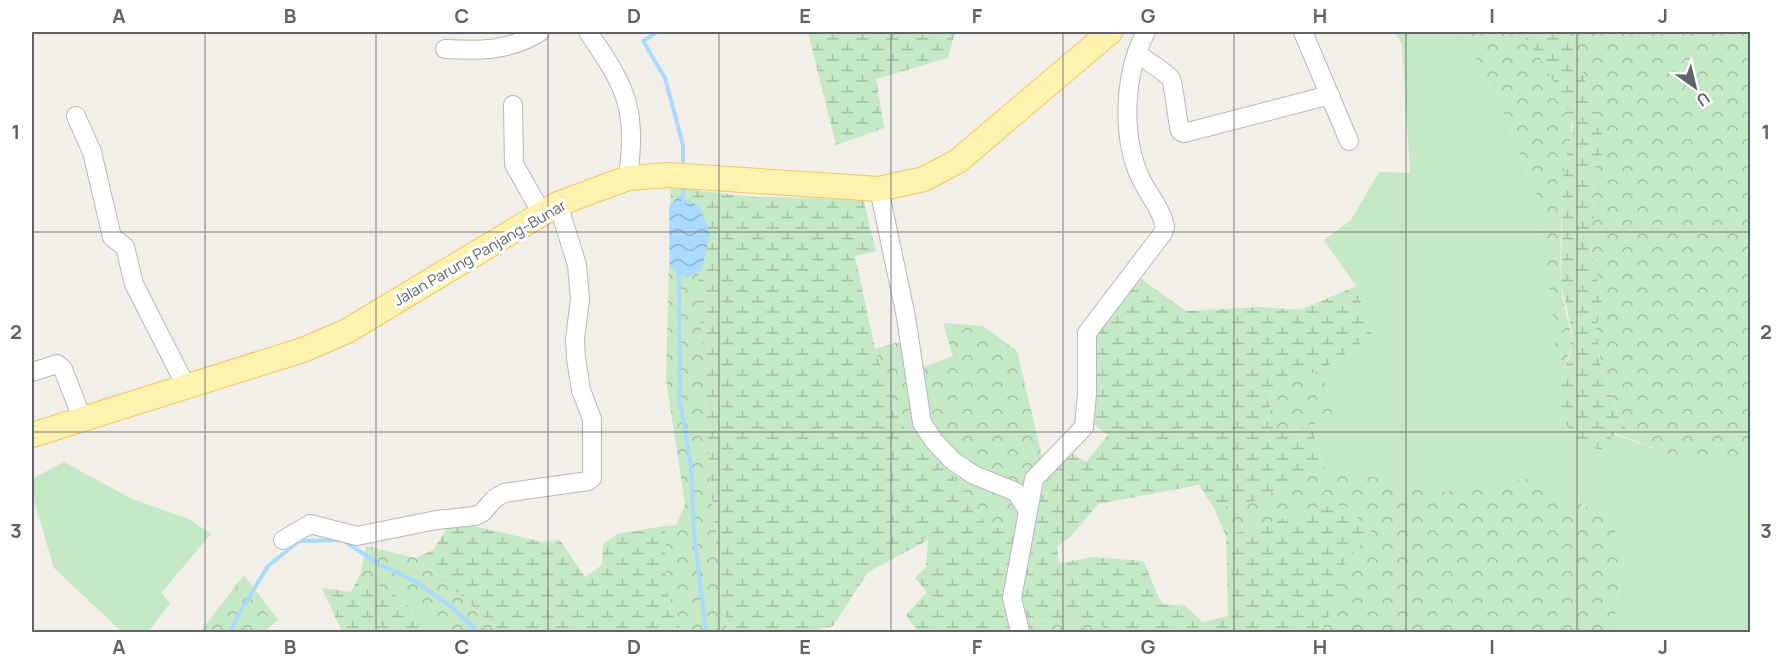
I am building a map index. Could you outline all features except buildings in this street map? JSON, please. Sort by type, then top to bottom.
[{"type":"main road","name":"Jalan Parung Panjang–Bunar","points":[[32,435],[83,421],[303,350],[347,331],[550,209],[628,178],[668,175],[879,189],[924,179],[958,161],[1110,32]]},
{"type":"street","points":[[445,49],[503,48],[527,40],[540,32]]},
{"type":"street","points":[[588,32],[606,57],[629,105],[632,144],[628,178]]},
{"type":"street","points":[[1020,633],[1012,598],[1034,479],[1084,427],[1087,394],[1087,333],[1165,227],[1140,177],[1130,136],[1128,93],[1137,52],[1146,32]]},
{"type":"street","points":[[1304,32],[1349,141]]},
{"type":"street","points":[[1137,52],[1146,63],[1169,77],[1173,83],[1175,112],[1180,131],[1184,133],[1330,95]]},
{"type":"street","points":[[283,540],[310,524],[357,536],[436,520],[475,516],[482,513],[494,499],[504,493],[588,481],[592,478],[592,419],[581,390],[576,358],[575,339],[580,299],[577,265],[550,209],[514,164],[513,105]]},
{"type":"street","points":[[76,116],[92,152],[112,237],[125,247],[134,284],[187,388]]},
{"type":"street","points":[[879,189],[906,317],[922,423],[934,441],[953,461],[974,475],[1016,492],[1028,510]]},
{"type":"street","points":[[32,372],[57,364],[63,369],[83,421]]},
{"type":"green space","points":[[808,32],[955,32],[948,58],[876,79],[884,128],[836,145]]},
{"type":"green space","points":[[1395,32],[1462,32],[1506,118],[1540,203],[1559,373],[1559,414],[1674,456],[1750,459],[1750,632],[1613,632],[1624,553],[1609,517],[1556,493],[1536,477],[1442,492],[1324,466],[1311,425],[1335,418],[1322,370],[1372,334],[1356,286],[1324,240],[1351,220],[1379,172],[1410,173],[1402,44]]},
{"type":"green space","points":[[1462,32],[1521,32],[1542,60],[1567,103],[1571,132],[1564,177],[1560,258],[1563,297],[1571,339],[1566,362],[1559,378],[1540,203],[1506,118]]},
{"type":"green space","points":[[1521,32],[1563,32],[1581,64],[1590,102],[1602,128],[1602,154],[1592,173],[1595,214],[1588,237],[1603,305],[1596,328],[1601,366],[1617,413],[1633,440],[1615,433],[1601,450],[1578,443],[1559,413],[1559,378],[1570,357],[1572,332],[1561,284],[1563,174],[1573,128],[1569,111],[1546,67]]},
{"type":"green space","points":[[1563,32],[1750,32],[1750,459],[1674,456],[1633,440],[1617,413],[1601,366],[1596,328],[1603,305],[1588,236],[1595,214],[1592,173],[1602,154],[1602,128],[1590,102],[1581,64]]},
{"type":"green space","points":[[671,189],[693,189],[710,474],[721,595],[728,632],[677,632],[680,625],[666,589],[665,526],[676,525],[685,504],[666,379]]},
{"type":"green space","points":[[693,190],[756,197],[863,199],[876,251],[855,256],[875,349],[896,412],[910,437],[948,469],[986,524],[995,528],[1019,527],[1026,483],[1062,447],[1086,462],[1108,435],[1078,413],[1081,340],[1131,272],[1186,311],[1261,307],[1301,310],[1356,286],[1372,335],[1322,370],[1272,385],[1268,424],[1282,433],[1311,425],[1324,466],[1255,501],[1214,508],[1199,485],[1098,504],[1071,536],[1057,547],[1059,563],[1093,557],[1143,561],[1162,604],[1185,606],[1203,622],[1228,616],[1226,536],[1323,506],[1345,506],[1371,531],[1342,568],[1341,600],[1319,630],[1309,632],[1110,632],[1092,619],[1017,621],[1006,632],[918,632],[906,615],[927,592],[915,578],[926,567],[928,540],[868,572],[833,626],[808,632],[728,632],[721,595],[710,474]]},
{"type":"green space","points":[[943,323],[983,326],[1017,351],[1044,465],[1019,528],[995,528],[986,524],[948,469],[910,437],[896,412],[875,349],[915,337],[924,367],[953,356]]},
{"type":"green space","points":[[1322,370],[1335,418],[1282,433],[1268,424],[1272,384]]},
{"type":"green space","points":[[64,462],[132,499],[189,519],[211,534],[161,593],[170,603],[148,632],[122,632],[54,568],[32,494],[32,479]]},
{"type":"green space","points":[[1324,466],[1442,492],[1536,477],[1556,493],[1609,517],[1624,553],[1613,632],[1309,632],[1319,630],[1340,600],[1342,568],[1371,531],[1345,506],[1323,506],[1226,536],[1214,508],[1255,501]]},
{"type":"green space","points":[[473,526],[544,542],[560,540],[585,577],[602,565],[603,544],[617,534],[665,526],[666,589],[680,625],[677,632],[499,632],[464,598],[416,558],[433,550],[447,528]]},
{"type":"green space","points":[[366,546],[416,558],[464,598],[499,632],[441,632],[415,613],[402,599],[360,576]]},
{"type":"green space","points":[[244,575],[278,620],[264,632],[200,632]]},
{"type":"green space","points":[[360,575],[402,599],[415,613],[441,632],[342,632],[322,588],[351,592]]},
{"type":"green space","points":[[1092,619],[1110,632],[1015,632],[1017,621]]},
{"type":"water","points":[[678,196],[700,206],[710,235],[702,269],[687,278],[670,267],[669,207]]},
{"type":"waterway","points":[[657,32],[643,41],[665,78],[683,145],[683,167]]},
{"type":"waterway","points":[[683,184],[683,203]]},
{"type":"waterway","points":[[679,271],[680,401],[691,467],[694,534],[706,632]]},
{"type":"waterway","points":[[231,632],[236,619],[268,566],[299,541],[343,540],[380,565],[415,581],[453,608],[478,632]]}]
